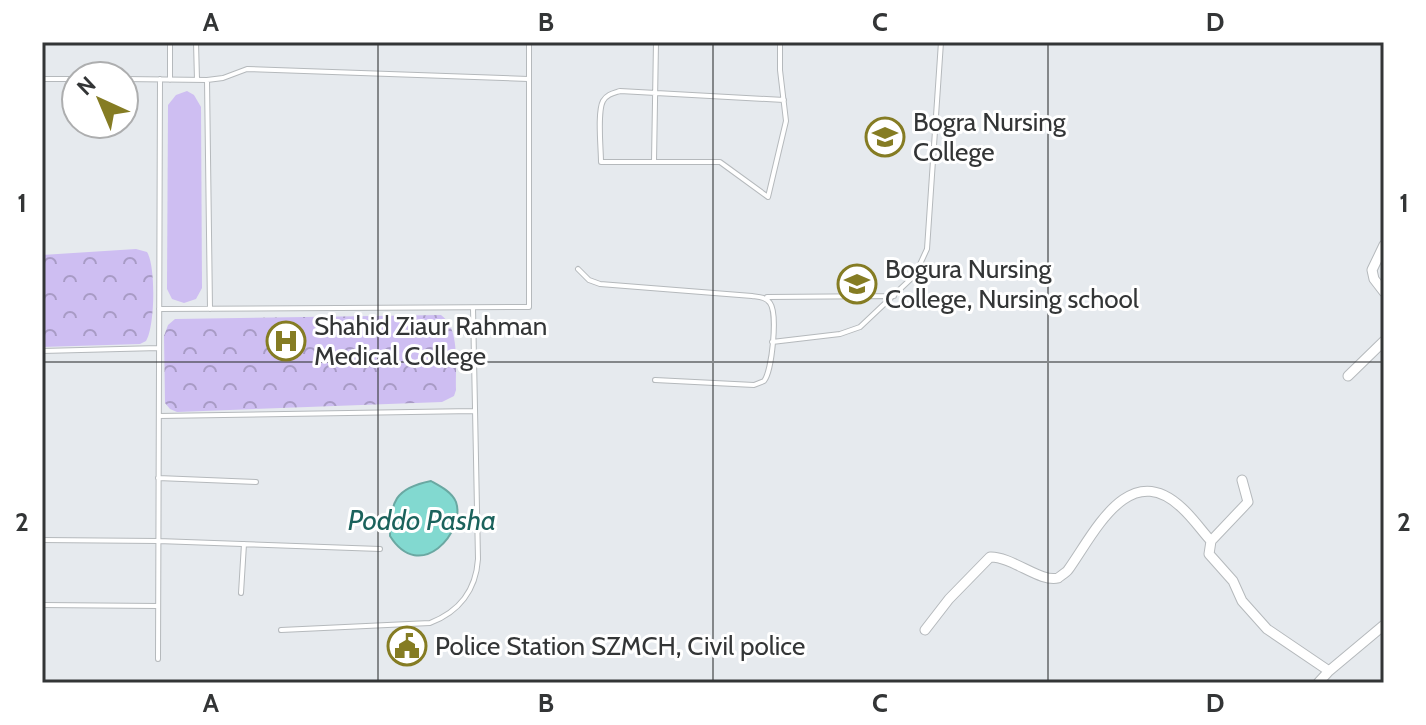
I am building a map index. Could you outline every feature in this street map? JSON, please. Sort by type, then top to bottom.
[{"type":"street","points":[[1384,245],[1372,270],[1374,279],[1384,292]]},
{"type":"street","points":[[1348,376],[1384,341]]},
{"type":"street","points":[[1242,480],[1248,502],[1211,541],[1209,554],[1233,581],[1242,601],[1267,629],[1329,671]]},
{"type":"street","points":[[925,630],[949,599],[990,557],[1001,557],[1048,577],[1058,578],[1068,570],[1117,502],[1139,490],[1157,493],[1181,506],[1211,541]]},
{"type":"street","points":[[1318,683],[1384,625]]},
{"type":"lane","points":[[170,42],[170,80]]},
{"type":"lane","points":[[196,42],[197,80]]},
{"type":"lane","points":[[159,309],[529,307],[529,42]]},
{"type":"lane","points":[[654,161],[656,42]]},
{"type":"lane","points":[[780,42],[786,121],[768,197],[720,162],[601,162],[601,105],[608,96],[620,91],[784,100]]},
{"type":"lane","points":[[772,342],[851,332],[867,322],[918,272],[927,249],[941,42]]},
{"type":"lane","points":[[140,79],[207,80],[247,69],[528,79]]},
{"type":"lane","points":[[158,659],[160,79]]},
{"type":"lane","points":[[207,80],[210,309]]},
{"type":"lane","points":[[578,269],[589,280],[600,284],[760,297],[894,296]]},
{"type":"lane","points":[[655,380],[759,384],[766,379],[770,371],[773,308],[768,300],[760,297]]},
{"type":"lane","points":[[281,630],[430,623],[465,599],[475,583],[478,559],[473,308]]},
{"type":"lane","points":[[42,351],[159,348]]},
{"type":"lane","points":[[159,416],[474,411]]},
{"type":"lane","points":[[158,478],[256,482]]},
{"type":"lane","points":[[42,540],[380,549]]},
{"type":"lane","points":[[241,593],[244,544]]},
{"type":"lane","points":[[42,605],[158,606]]},
{"type":"green space","points":[[187,91],[194,95],[201,107],[202,288],[196,299],[184,303],[172,299],[167,289],[168,105],[176,95]]},
{"type":"green space","points":[[136,249],[147,252],[152,270],[153,310],[146,341],[140,344],[42,347],[42,255]]},
{"type":"green space","points":[[441,315],[452,330],[456,360],[454,396],[442,402],[177,412],[165,403],[164,336],[168,325],[175,319]]},
{"type":"water","name":"Poddo Pasha","points":[[431,481],[452,495],[457,514],[454,527],[438,548],[427,554],[414,555],[402,550],[390,536],[391,514],[402,493]]},
{"type":"place","name":"Bogra Nursing College","points":[[885,137]]},
{"type":"place","name":"Bogura Nursing College, Nursing school","points":[[857,284]]},
{"type":"place","name":"Shahid Ziaur Rahman Medical College","points":[[286,341]]},
{"type":"place","name":"Police Station SZMCH, Civil police","points":[[407,646]]}]
